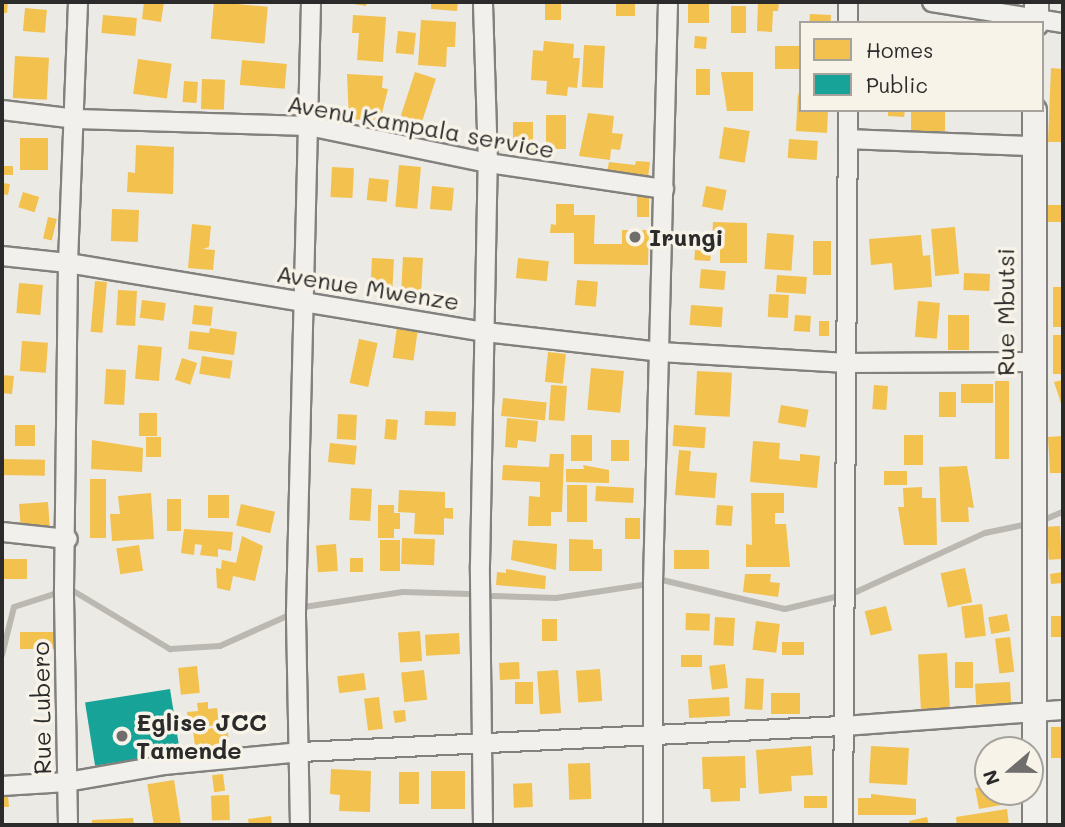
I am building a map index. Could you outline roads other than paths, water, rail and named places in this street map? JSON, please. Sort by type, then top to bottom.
[{"type":"street","points":[[2,532],[68,539],[68,263],[76,119],[78,2]]},
{"type":"street","points":[[300,825],[301,752],[296,612],[311,2]]},
{"type":"street","points":[[483,2],[488,163],[480,565],[483,825]]},
{"type":"street","points":[[653,825],[652,734],[668,2]]},
{"type":"street","points":[[848,2],[848,21]]},
{"type":"street","points":[[932,2],[1036,14],[1063,23]]},
{"type":"street","name":"Avenu Kampala service","points":[[2,110],[76,119],[309,126],[488,163],[664,189]]},
{"type":"street","points":[[843,825],[841,584],[848,112]]},
{"type":"street","name":"Rue Mbutsi","points":[[1034,112],[1031,709],[1034,825]]},
{"type":"street","points":[[848,139],[1033,146]]},
{"type":"street","name":"Avenue Mwenze","points":[[2,256],[68,263],[485,332],[660,352],[843,363],[1031,362]]},
{"type":"street","name":"Rue Lubero","points":[[68,539],[65,590],[68,825]]},
{"type":"street","points":[[2,786],[67,782],[164,765],[301,752],[843,726],[1031,709],[1063,710]]},
{"type":"waterway","points":[[1039,522],[1063,512]]},
{"type":"waterway","points":[[662,580],[785,609],[856,592],[985,533],[1028,524]]},
{"type":"waterway","points":[[493,596],[556,598],[642,585]]},
{"type":"waterway","points":[[2,655],[14,607],[70,589],[170,649],[220,646],[287,616]]},
{"type":"waterway","points":[[304,607],[403,592],[470,594]]},
{"type":"place","name":"Irungi","points":[[635,237]]},
{"type":"place","name":"Eglise JCC Tamende","points":[[122,736]]}]
